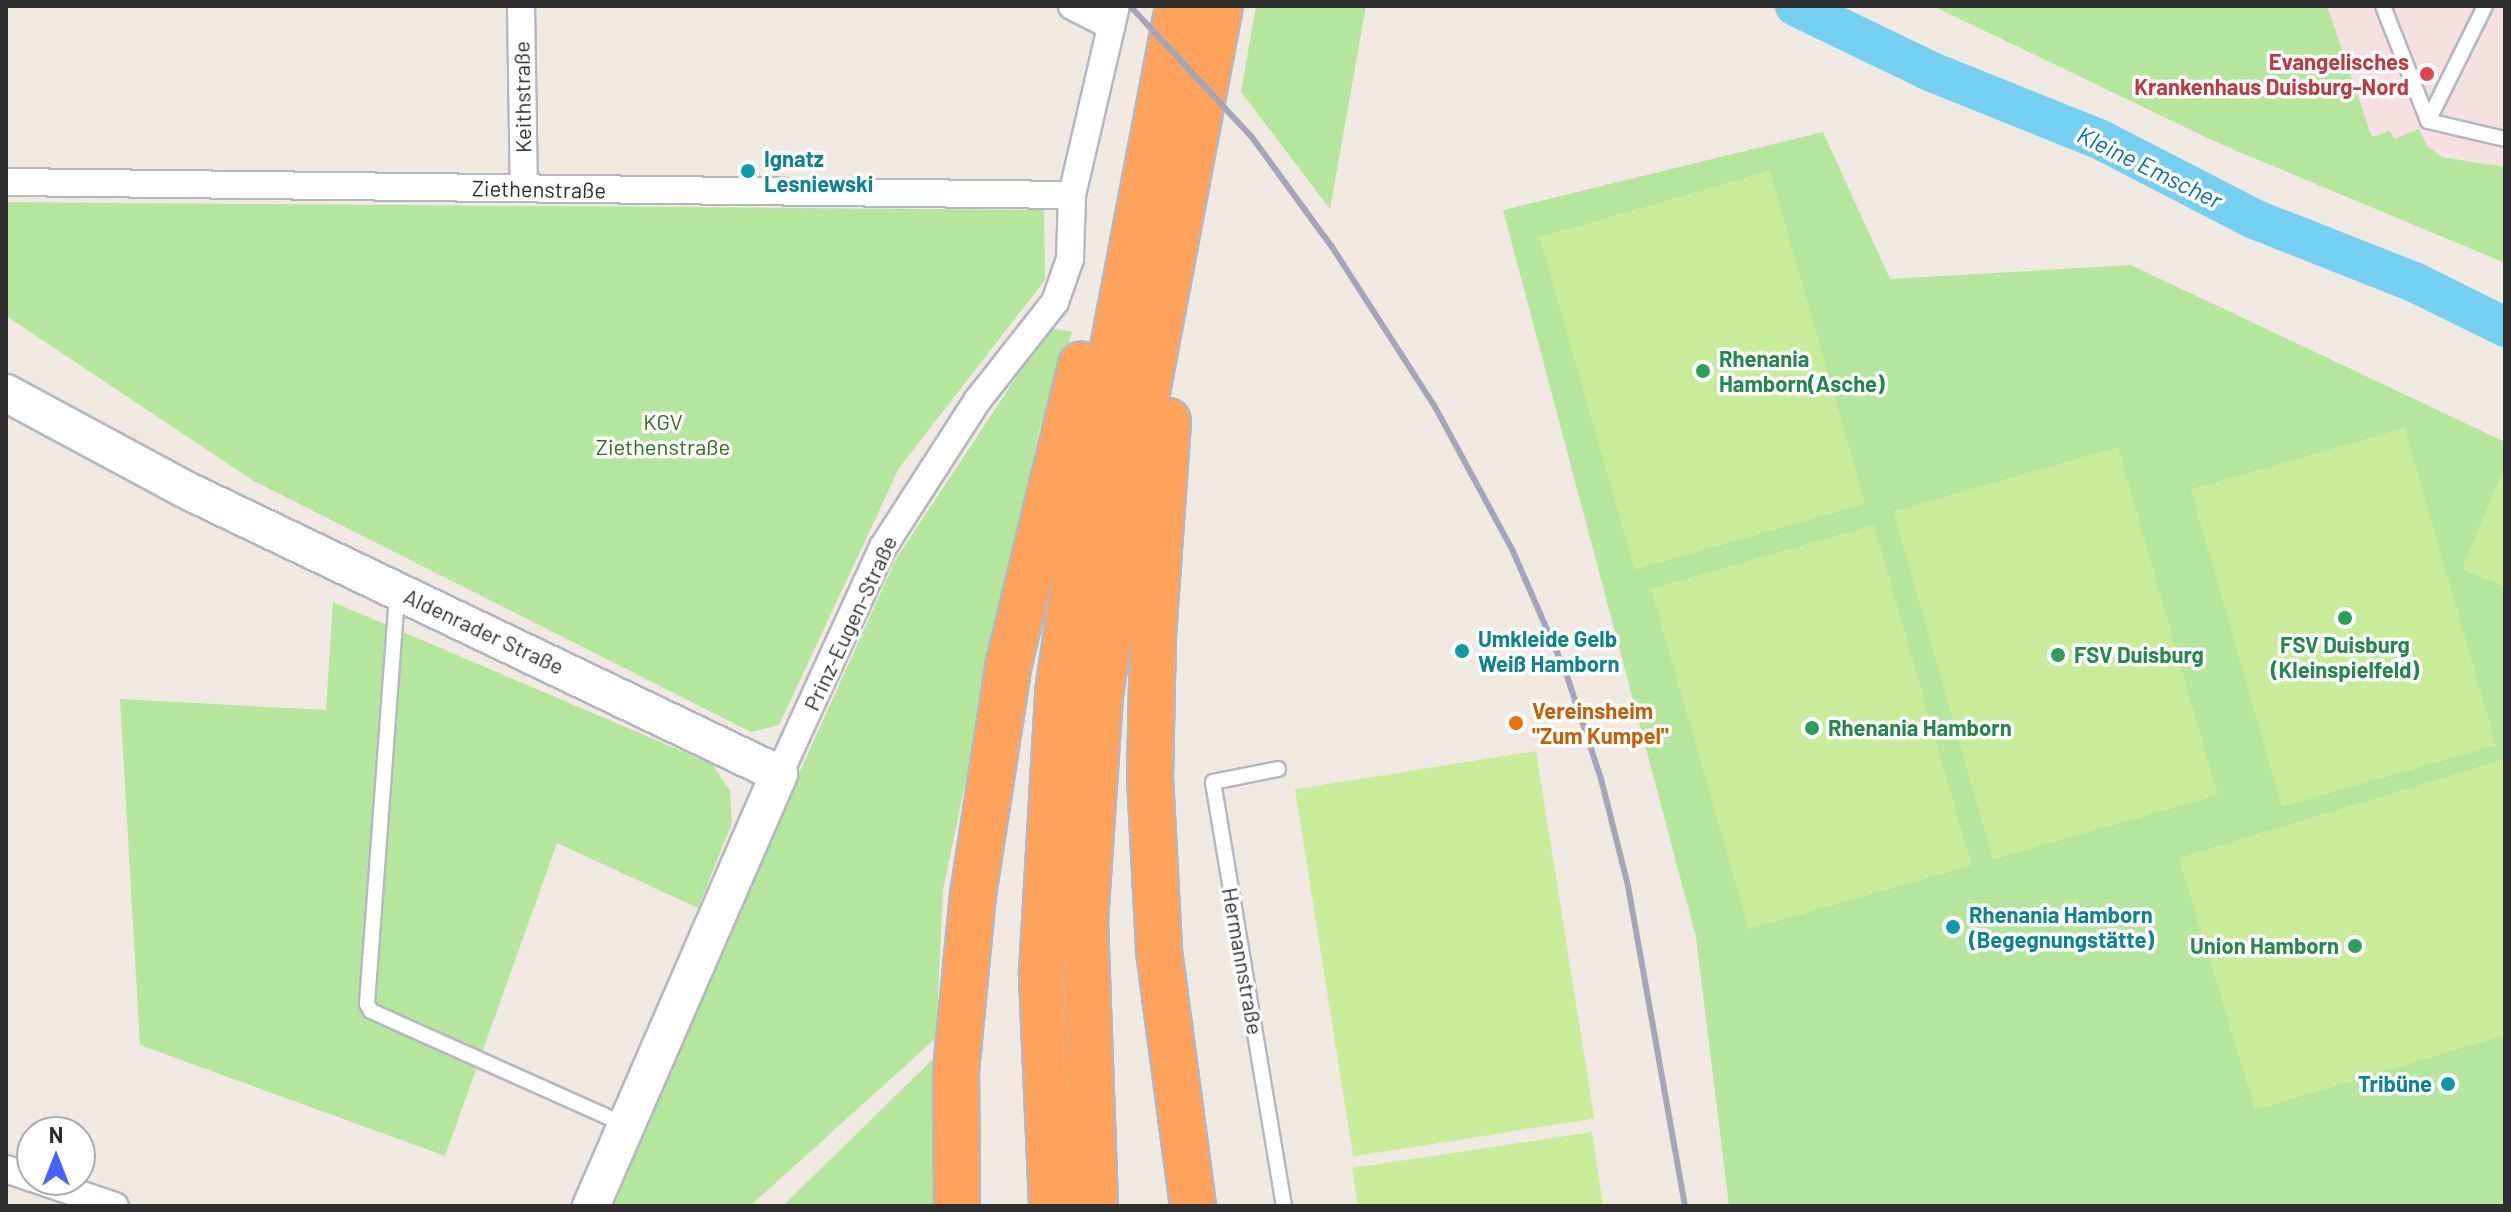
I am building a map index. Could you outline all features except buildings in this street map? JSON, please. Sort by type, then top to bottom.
[{"type":"highway","points":[[1052,1206],[1042,973],[1044,862],[1072,582],[1178,6]]},
{"type":"highway","points":[[1095,1206],[1085,921],[1091,797],[1114,587],[1220,6]]},
{"type":"highway","points":[[957,1206],[956,1071],[965,950],[1009,663],[1093,315],[1154,130]]},
{"type":"highway","points":[[1191,167],[1180,330],[1165,445],[1150,715],[1153,840],[1161,967],[1193,1206]]},
{"type":"street","name":"Keithstraße","points":[[521,6],[524,188]]},
{"type":"street","points":[[1072,6],[1113,16]]},
{"type":"street","name":"Prinz-Eugen-Straße","points":[[591,1206],[779,774],[883,547],[977,401],[1055,302],[1070,259],[1072,195],[1113,16]]},
{"type":"street","name":"Ziethenstraße","points":[[6,182],[1072,195]]},
{"type":"street","name":"Aldenrader Straße","points":[[6,371],[186,490]]},
{"type":"street","name":"Aldenrader Straße","points":[[6,393],[186,490],[779,774]]},
{"type":"street","points":[[85,1196],[115,1206]]},
{"type":"lane","points":[[2383,6],[2428,121]]},
{"type":"lane","points":[[2428,121],[2485,6]]},
{"type":"lane","points":[[2428,121],[2505,139]]},
{"type":"lane","points":[[398,590],[367,1004],[371,1011],[626,1125]]},
{"type":"lane","name":"Hermannstraße","points":[[1278,769],[1213,782],[1284,1206]]},
{"type":"shaded area","name":"Evangelisches Krankenhaus Duisburg-Nord","points":[[2327,6],[2505,6],[2505,167],[2372,137]]},
{"type":"green space","points":[[1256,6],[1366,6],[1330,209],[1241,92]]},
{"type":"green space","points":[[1933,6],[2327,6],[2372,137],[2390,131],[2394,139],[2419,129],[2427,146],[2442,157],[2505,167],[2505,263],[2218,143]]},
{"type":"green space","points":[[1823,132],[1890,279],[2131,265],[2505,442],[2505,1206],[1729,1206],[1696,937],[1503,210]]},
{"type":"green space","name":"Rhenania Hamborn(Asche)","points":[[1770,171],[1865,504],[1635,570],[1539,237]]},
{"type":"green space","name":"KGV Ziethenstraße","points":[[6,202],[1044,210],[1045,280],[899,468],[779,725],[751,732],[252,480],[8,317]]},
{"type":"green space","points":[[1049,328],[1072,332],[1039,431],[943,890],[936,1038],[750,1206],[603,1206],[896,559]]},
{"type":"green space","name":"FSV Duisburg (Kleinspielfeld)","points":[[2405,428],[2496,745],[2282,807],[2191,489]]},
{"type":"green space","name":"FSV Duisburg","points":[[2118,447],[2218,795],[1993,859],[1893,511]]},
{"type":"green space","points":[[2500,477],[2505,479],[2505,587],[2462,569]]},
{"type":"green space","name":"Rhenania Hamborn","points":[[1874,525],[1972,865],[1749,929],[1651,589]]},
{"type":"green space","points":[[333,602],[712,764],[730,791],[732,823],[698,908],[557,843],[445,1156],[140,1045],[120,699],[326,710]]},
{"type":"green space","points":[[1536,751],[1594,1118],[1353,1157],[1295,789]]},
{"type":"green space","name":"Union Hamborn","points":[[2505,759],[2505,1035],[2255,1110],[2179,858]]},
{"type":"green space","points":[[934,1058],[937,1206],[783,1206]]},
{"type":"green space","points":[[1592,1132],[1603,1206],[1358,1206],[1352,1168]]},
{"type":"waterway","name":"Kleine Emscher","points":[[1795,6],[1932,72],[2101,140],[2254,219],[2414,282],[2505,327]]},
{"type":"railway","points":[[1130,6],[1251,136],[1332,247],[1434,405],[1512,549],[1566,673],[1601,779],[1628,886],[1685,1206]]},
{"type":"place","name":"Evangelisches Krankenhaus Duisburg-Nord","points":[[2427,74]]},
{"type":"place","name":"Ignatz Lesniewski","points":[[748,171]]},
{"type":"place","name":"Rhenania Hamborn(Asche)","points":[[1703,371]]},
{"type":"place","name":"FSV Duisburg (Kleinspielfeld)","points":[[2345,618]]},
{"type":"place","name":"Umkleide Gelb Weiß Hamborn","points":[[1462,651]]},
{"type":"place","name":"FSV Duisburg","points":[[2058,655]]},
{"type":"place","name":"Vereinsheim \"Zum Kumpel\"","points":[[1516,723]]},
{"type":"place","name":"Rhenania Hamborn","points":[[1812,728]]},
{"type":"place","name":"Rhenania Hamborn (Begegnungstätte)","points":[[1953,927]]},
{"type":"place","name":"Union Hamborn","points":[[2355,946]]},
{"type":"place","name":"Tribüne","points":[[2448,1084]]}]
